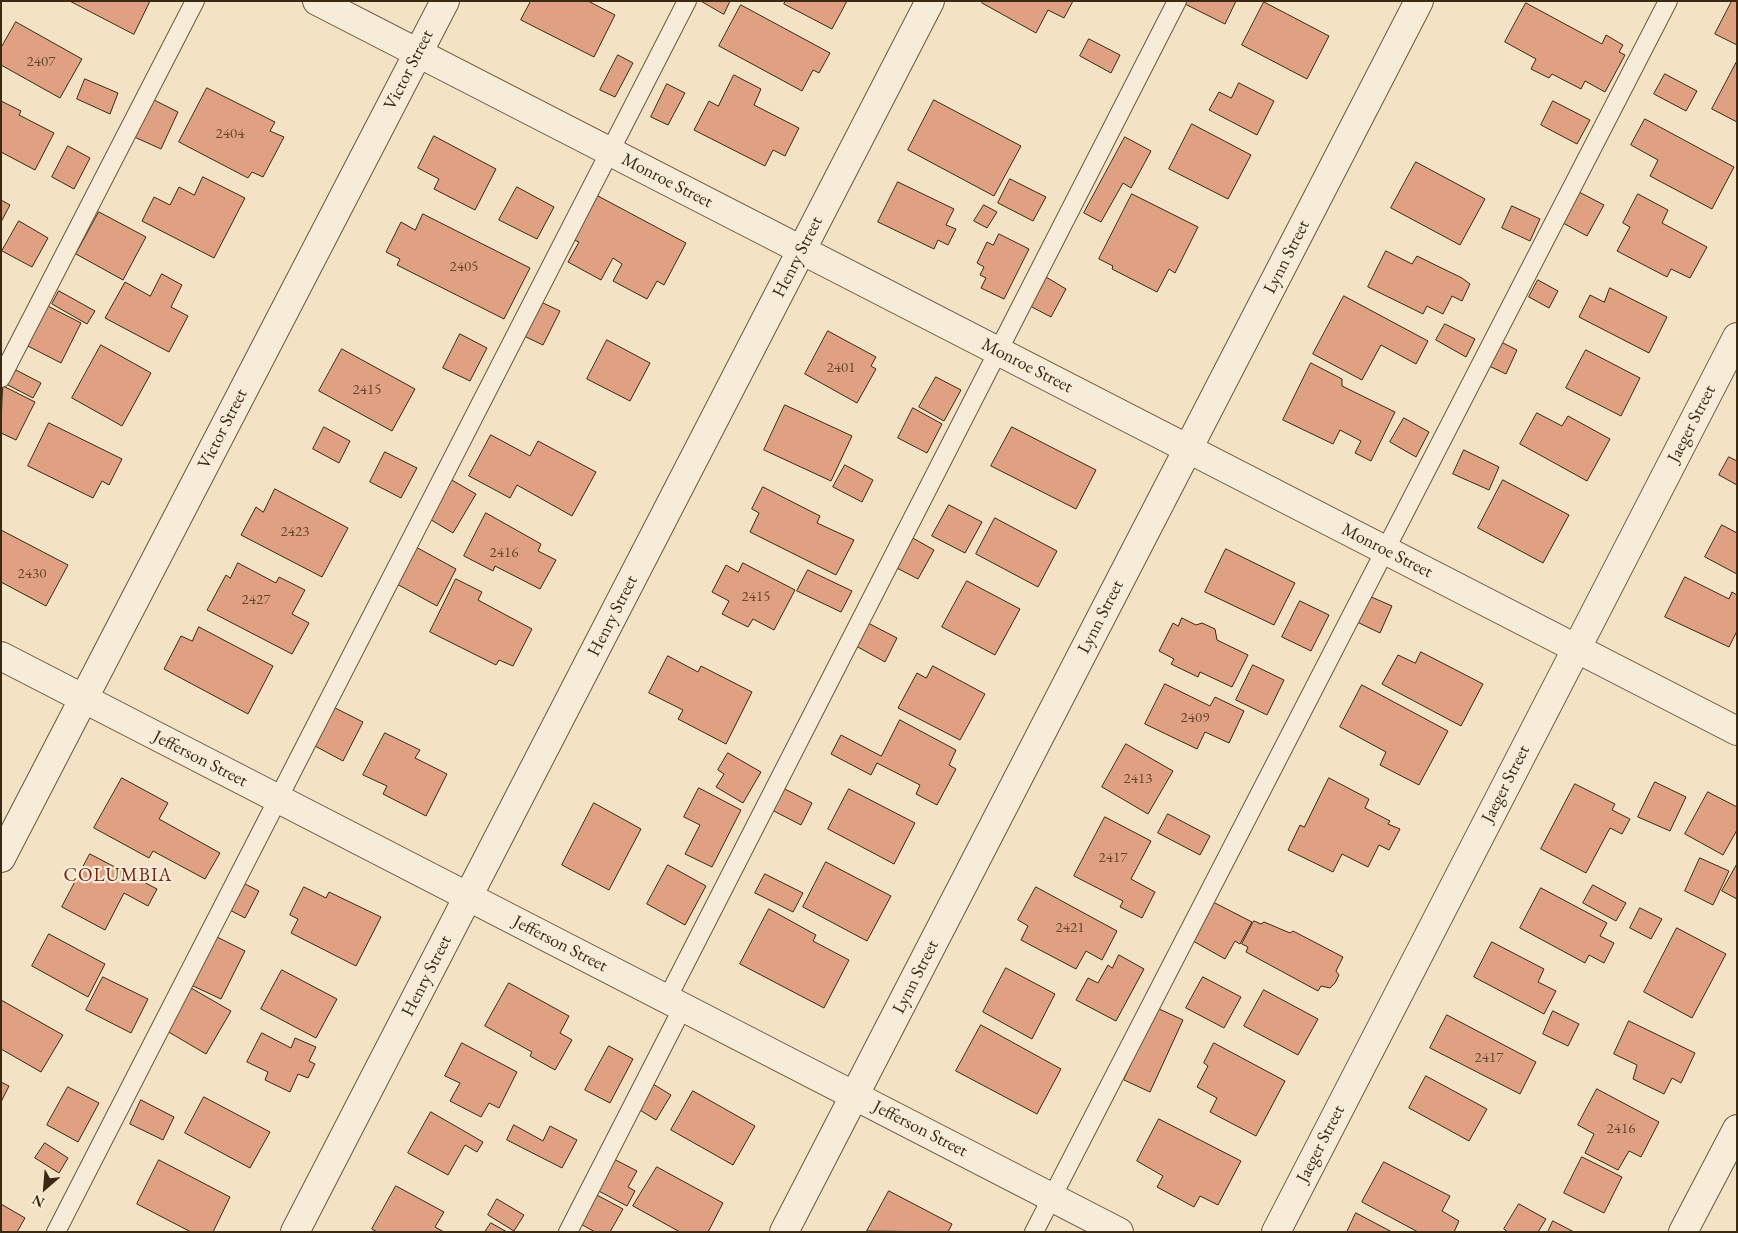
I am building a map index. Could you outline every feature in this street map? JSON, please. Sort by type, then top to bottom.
[{"type":"street","name":"Monroe Street","points":[[317,1],[1737,732]]},
{"type":"street","name":"Victor Street","points":[[1,858],[445,1]]},
{"type":"street","name":"Henry Street","points":[[295,1232],[930,1]]},
{"type":"street","name":"Lynn Street","points":[[784,1232],[1418,1]]},
{"type":"street","name":"Jaeger Street","points":[[1276,1232],[1737,337]]},
{"type":"street","name":"Jefferson Street","points":[[1,656],[1119,1232]]},
{"type":"street","points":[[1683,1232],[1737,1129]]},
{"type":"lane","points":[[1,378],[196,1]]},
{"type":"lane","points":[[56,1232],[687,1]]},
{"type":"lane","points":[[568,1232],[675,1003],[998,351],[1177,1]]},
{"type":"lane","points":[[1034,1232],[1668,1]]},
{"type":"building","points":[[70,1],[150,1],[134,34]]},
{"type":"building","points":[[531,1],[588,1],[615,15],[594,57],[521,20]]},
{"type":"building","points":[[701,1],[730,1],[724,14]]},
{"type":"building","points":[[786,1],[847,1],[832,29],[784,4]]},
{"type":"building","points":[[983,1],[1073,1],[1064,18],[1048,10],[1036,33],[982,3]]},
{"type":"building","points":[[1186,1],[1236,1],[1225,24],[1185,4]]},
{"type":"building","points":[[1732,1],[1737,1],[1737,45],[1715,34]]},
{"type":"building","points":[[1264,2],[1329,36],[1307,79],[1242,45]]},
{"type":"building","points":[[1526,3],[1602,44],[1606,35],[1623,45],[1619,52],[1625,55],[1605,92],[1585,81],[1581,89],[1552,74],[1549,78],[1531,69],[1536,59],[1505,42]]},
{"type":"building","points":[[741,5],[830,53],[819,73],[813,70],[802,91],[719,46]]},
{"type":"building","points":[[16,22],[82,59],[60,98],[1,65],[1,48]]},
{"type":"building","points":[[1089,39],[1120,55],[1111,73],[1080,56]]},
{"type":"building","points":[[618,55],[633,63],[615,97],[600,90]]},
{"type":"building","points":[[1737,61],[1737,122],[1712,109]]},
{"type":"building","points":[[1665,74],[1697,91],[1686,111],[1654,94]]},
{"type":"building","points":[[734,75],[761,89],[754,105],[799,128],[785,156],[773,150],[765,166],[694,130],[709,101],[718,106]]},
{"type":"building","points":[[85,79],[118,93],[110,114],[77,99]]},
{"type":"building","points":[[1239,83],[1274,101],[1257,135],[1209,110],[1219,92],[1231,98]]},
{"type":"building","points":[[667,84],[685,93],[668,125],[651,117]]},
{"type":"building","points":[[207,88],[275,122],[270,131],[284,137],[263,177],[252,172],[248,178],[179,142]]},
{"type":"building","points":[[148,97],[178,112],[161,149],[130,135]]},
{"type":"building","points":[[934,100],[1021,146],[994,196],[908,150]]},
{"type":"building","points":[[1,101],[21,111],[19,115],[54,133],[35,170],[1,152]]},
{"type":"building","points":[[1553,101],[1590,120],[1577,144],[1541,125]]},
{"type":"building","points":[[1645,119],[1734,167],[1712,209],[1650,176],[1658,160],[1631,145]]},
{"type":"building","points":[[1192,124],[1251,155],[1228,199],[1169,169]]},
{"type":"building","points":[[434,136],[496,169],[475,210],[434,189],[439,179],[418,168]]},
{"type":"building","points":[[1125,137],[1151,151],[1131,188],[1123,183],[1101,222],[1084,213]]},
{"type":"building","points":[[68,146],[90,158],[74,189],[52,177]]},
{"type":"building","points":[[1416,162],[1485,199],[1460,245],[1391,208]]},
{"type":"building","points":[[203,177],[245,198],[214,258],[142,221],[154,197],[170,205],[179,187],[194,195]]},
{"type":"building","points":[[1010,179],[1046,197],[1033,221],[998,203]]},
{"type":"building","points":[[898,182],[954,209],[946,225],[956,229],[948,245],[938,240],[934,249],[878,222]]},
{"type":"building","points":[[517,187],[554,207],[537,239],[499,220]]},
{"type":"building","points":[[1579,192],[1604,205],[1587,236],[1563,223]]},
{"type":"building","points":[[1132,194],[1198,227],[1175,273],[1169,269],[1157,292],[1112,269],[1113,266],[1099,259]]},
{"type":"building","points":[[1638,194],[1668,210],[1662,223],[1707,247],[1690,278],[1671,269],[1667,277],[1617,251],[1630,227],[1623,223]]},
{"type":"building","points":[[598,196],[686,243],[664,285],[657,281],[647,299],[613,281],[622,264],[613,258],[601,280],[568,262],[579,242],[574,240]]},
{"type":"building","points":[[1,200],[10,205],[1,222]]},
{"type":"building","points":[[984,205],[997,212],[987,228],[974,221]]},
{"type":"building","points":[[1512,206],[1540,219],[1530,241],[1502,228]]},
{"type":"building","points":[[99,212],[146,237],[123,280],[76,254]]},
{"type":"building","points":[[423,214],[530,268],[504,319],[397,265],[400,259],[386,252],[401,222],[415,230]]},
{"type":"building","points":[[19,221],[48,238],[32,267],[2,251]]},
{"type":"building","points":[[999,234],[1029,249],[1004,299],[981,288],[986,278],[980,275],[984,267],[977,263],[987,242],[993,245]]},
{"type":"building","points":[[1386,251],[1412,264],[1417,256],[1462,278],[1470,284],[1462,301],[1452,296],[1443,314],[1427,306],[1423,314],[1368,287]]},
{"type":"building","points":[[162,274],[182,285],[171,307],[188,316],[169,352],[105,318],[125,282],[150,296]]},
{"type":"building","points":[[1046,277],[1066,289],[1051,317],[1030,306]]},
{"type":"building","points":[[1538,280],[1558,291],[1549,308],[1529,297]]},
{"type":"building","points":[[1610,288],[1667,317],[1649,353],[1579,317],[1590,295],[1604,302]]},
{"type":"building","points":[[59,291],[95,311],[87,324],[52,304]]},
{"type":"building","points":[[1344,296],[1428,341],[1416,364],[1381,345],[1362,380],[1313,354]]},
{"type":"building","points":[[541,302],[560,311],[543,345],[524,336]]},
{"type":"building","points":[[44,304],[81,323],[61,363],[24,344]]},
{"type":"building","points":[[1445,324],[1475,339],[1466,357],[1436,340]]},
{"type":"building","points":[[828,331],[876,357],[871,366],[876,369],[857,403],[805,374]]},
{"type":"building","points":[[460,334],[487,348],[470,381],[443,368]]},
{"type":"building","points":[[607,340],[650,363],[630,401],[587,379]]},
{"type":"building","points":[[1499,341],[1517,350],[1506,374],[1487,365]]},
{"type":"building","points":[[101,345],[151,373],[122,426],[72,398]]},
{"type":"building","points":[[342,349],[415,389],[392,431],[319,391]]},
{"type":"building","points":[[1586,350],[1640,378],[1621,416],[1566,388]]},
{"type":"building","points":[[1311,363],[1342,379],[1342,386],[1395,412],[1371,461],[1355,453],[1361,441],[1340,430],[1333,444],[1283,420]]},
{"type":"building","points":[[16,370],[41,383],[33,398],[8,385]]},
{"type":"building","points":[[936,377],[961,390],[944,421],[919,407]]},
{"type":"building","points":[[3,386],[35,402],[16,440],[1,433]]},
{"type":"building","points":[[785,405],[852,436],[831,481],[764,450]]},
{"type":"building","points":[[913,408],[942,424],[927,453],[898,438]]},
{"type":"building","points":[[1537,413],[1562,426],[1568,416],[1610,439],[1587,481],[1520,444]]},
{"type":"building","points":[[1404,418],[1429,432],[1416,457],[1390,442]]},
{"type":"building","points":[[49,423],[122,459],[109,485],[102,481],[93,498],[28,466]]},
{"type":"building","points":[[324,427],[350,441],[339,463],[313,449]]},
{"type":"building","points":[[1012,427],[1096,470],[1076,509],[991,466]]},
{"type":"building","points":[[491,435],[530,456],[538,441],[596,472],[572,516],[517,485],[510,498],[469,476]]},
{"type":"building","points":[[1464,450],[1499,467],[1489,490],[1453,474]]},
{"type":"building","points":[[385,452],[417,468],[401,498],[370,482]]},
{"type":"building","points":[[1729,457],[1737,461],[1737,485],[1719,475]]},
{"type":"building","points":[[845,465],[873,480],[862,502],[833,487]]},
{"type":"building","points":[[450,479],[476,494],[453,533],[428,518]]},
{"type":"building","points":[[1503,480],[1569,515],[1543,563],[1478,528]]},
{"type":"building","points":[[763,487],[820,516],[817,523],[854,540],[836,575],[750,532],[759,513],[752,509]]},
{"type":"building","points":[[275,489],[348,528],[322,577],[241,535],[256,507],[263,512]]},
{"type":"building","points":[[949,505],[982,522],[965,553],[932,536]]},
{"type":"building","points":[[486,513],[541,544],[538,551],[556,560],[540,589],[495,566],[493,571],[464,556]]},
{"type":"building","points":[[995,518],[1057,551],[1038,587],[976,554]]},
{"type":"building","points":[[1722,525],[1737,533],[1737,574],[1705,557]]},
{"type":"building","points":[[1,530],[68,565],[46,606],[1,582]]},
{"type":"building","points":[[911,537],[934,550],[918,579],[895,567]]},
{"type":"building","points":[[414,546],[456,569],[437,606],[395,583]]},
{"type":"building","points":[[1226,549],[1295,583],[1274,625],[1205,592]]},
{"type":"building","points":[[238,563],[276,583],[279,577],[305,590],[292,614],[309,623],[292,654],[207,610],[226,575],[230,578]]},
{"type":"building","points":[[743,563],[795,590],[774,630],[753,619],[748,627],[722,614],[729,601],[712,592],[726,565],[738,572]]},
{"type":"building","points":[[808,570],[852,591],[841,612],[797,591]]},
{"type":"building","points":[[1685,577],[1729,599],[1732,592],[1737,595],[1737,631],[1729,647],[1665,617]]},
{"type":"building","points":[[456,579],[482,592],[478,600],[532,629],[513,666],[499,660],[496,665],[430,632]]},
{"type":"building","points":[[967,581],[1020,609],[995,655],[942,627]]},
{"type":"building","points":[[1369,596],[1392,606],[1380,633],[1357,622]]},
{"type":"building","points":[[1300,601],[1329,615],[1311,651],[1282,637]]},
{"type":"building","points":[[1182,618],[1196,625],[1202,623],[1215,629],[1217,640],[1248,655],[1232,687],[1200,672],[1198,677],[1171,664],[1174,659],[1159,651],[1173,623],[1178,626]]},
{"type":"building","points":[[868,623],[897,638],[885,662],[856,646]]},
{"type":"building","points":[[199,627],[273,666],[248,714],[164,669],[181,636],[192,641]]},
{"type":"building","points":[[1421,652],[1483,684],[1461,726],[1382,684],[1398,655],[1415,663]]},
{"type":"building","points":[[668,656],[698,672],[701,666],[752,692],[726,744],[678,719],[683,710],[649,693]]},
{"type":"building","points":[[1253,665],[1284,680],[1267,715],[1236,700]]},
{"type":"building","points":[[933,666],[985,694],[960,740],[898,708],[917,673],[926,678]]},
{"type":"building","points":[[1165,684],[1210,706],[1215,697],[1244,711],[1229,743],[1205,732],[1197,749],[1145,724]]},
{"type":"building","points":[[1362,685],[1448,731],[1419,785],[1380,765],[1386,752],[1340,727]]},
{"type":"building","points":[[335,708],[363,722],[343,761],[315,746]]},
{"type":"building","points":[[900,720],[956,750],[949,765],[956,769],[937,805],[916,794],[920,785],[877,763],[871,775],[831,754],[841,735],[881,756]]},
{"type":"building","points":[[385,733],[420,750],[415,758],[447,774],[426,816],[383,794],[387,786],[363,775]]},
{"type":"building","points":[[1126,744],[1173,771],[1148,814],[1102,787]]},
{"type":"building","points":[[728,753],[761,772],[743,803],[716,787],[724,774],[718,770]]},
{"type":"building","points":[[122,778],[168,803],[159,819],[220,853],[205,879],[153,851],[149,858],[94,828]]},
{"type":"building","points":[[1329,778],[1369,799],[1365,808],[1390,821],[1388,824],[1400,829],[1389,850],[1379,845],[1368,867],[1342,854],[1333,872],[1288,850],[1300,825],[1304,827]]},
{"type":"building","points":[[1655,782],[1686,797],[1670,831],[1638,817]]},
{"type":"building","points":[[1575,784],[1615,804],[1612,810],[1630,819],[1622,834],[1610,828],[1586,873],[1541,849]]},
{"type":"building","points":[[781,787],[812,803],[801,825],[770,809]]},
{"type":"building","points":[[699,788],[741,810],[712,867],[685,854],[700,825],[684,817]]},
{"type":"building","points":[[849,789],[915,823],[894,864],[828,829]]},
{"type":"building","points":[[1708,792],[1737,807],[1737,830],[1723,855],[1685,834]]},
{"type":"building","points":[[594,803],[641,829],[609,890],[562,865]]},
{"type":"building","points":[[1168,814],[1210,836],[1200,855],[1158,833]]},
{"type":"building","points":[[1105,817],[1151,841],[1131,879],[1155,892],[1142,918],[1120,907],[1123,901],[1074,876]]},
{"type":"building","points":[[90,854],[157,889],[148,906],[124,893],[105,930],[62,907]]},
{"type":"building","points":[[1700,858],[1729,871],[1713,905],[1685,891]]},
{"type":"building","points":[[826,862],[891,896],[867,941],[803,907]]},
{"type":"building","points":[[1737,864],[1737,899],[1722,891]]},
{"type":"building","points":[[668,865],[706,886],[685,925],[647,904]]},
{"type":"building","points":[[765,874],[803,893],[793,912],[755,893]]},
{"type":"building","points":[[239,881],[259,891],[245,918],[226,908]]},
{"type":"building","points":[[1593,885],[1626,903],[1616,921],[1583,903]]},
{"type":"building","points":[[304,887],[326,898],[329,892],[381,917],[356,966],[291,933],[298,919],[290,915]]},
{"type":"building","points":[[1036,887],[1117,931],[1102,960],[1086,951],[1076,969],[1021,940],[1028,926],[1018,920]]},
{"type":"building","points":[[1541,888],[1607,923],[1600,936],[1614,943],[1604,963],[1589,955],[1585,963],[1520,928]]},
{"type":"building","points":[[1213,902],[1252,922],[1240,944],[1235,941],[1225,959],[1193,941]]},
{"type":"building","points":[[1640,908],[1662,919],[1651,939],[1630,928]]},
{"type":"building","points":[[769,909],[816,935],[813,941],[849,960],[824,1008],[740,964]]},
{"type":"building","points":[[1254,921],[1261,924],[1264,922],[1290,933],[1293,931],[1343,957],[1336,971],[1339,975],[1335,983],[1330,988],[1321,986],[1318,991],[1246,952],[1248,947],[1242,944]]},
{"type":"building","points":[[1677,928],[1726,954],[1692,1018],[1644,992]]},
{"type":"building","points":[[49,934],[105,964],[88,997],[32,966]]},
{"type":"building","points":[[215,936],[245,951],[221,999],[191,985]]},
{"type":"building","points":[[1492,942],[1544,969],[1538,982],[1556,991],[1544,1014],[1474,977]]},
{"type":"building","points":[[1119,955],[1144,969],[1116,1021],[1076,1000],[1088,978],[1098,983],[1108,965],[1112,968]]},
{"type":"building","points":[[1006,968],[1055,994],[1032,1039],[983,1012]]},
{"type":"building","points":[[282,970],[337,999],[316,1038],[261,1009]]},
{"type":"building","points":[[103,977],[148,999],[131,1033],[86,1010]]},
{"type":"building","points":[[1203,977],[1241,997],[1224,1028],[1186,1008]]},
{"type":"building","points":[[509,983],[569,1016],[560,1033],[572,1040],[555,1070],[530,1056],[532,1052],[485,1026]]},
{"type":"building","points":[[191,988],[231,1011],[206,1054],[167,1031]]},
{"type":"building","points":[[1264,990],[1318,1019],[1298,1055],[1244,1026]]},
{"type":"building","points":[[1,1000],[63,1035],[41,1072],[1,1049]]},
{"type":"building","points":[[1157,1008],[1183,1020],[1150,1092],[1124,1080]]},
{"type":"building","points":[[1553,1011],[1579,1024],[1568,1046],[1543,1034]]},
{"type":"building","points":[[1447,1015],[1536,1062],[1520,1094],[1430,1048]]},
{"type":"building","points":[[1629,1021],[1695,1053],[1681,1083],[1672,1078],[1664,1094],[1633,1079],[1637,1065],[1614,1054]]},
{"type":"building","points":[[981,1025],[1061,1069],[1037,1114],[956,1071]]},
{"type":"building","points":[[262,1033],[291,1048],[295,1038],[316,1047],[309,1061],[315,1064],[308,1078],[298,1074],[290,1092],[265,1080],[268,1072],[247,1062]]},
{"type":"building","points":[[462,1043],[517,1072],[499,1108],[489,1103],[481,1117],[450,1101],[460,1083],[445,1076]]},
{"type":"building","points":[[1214,1043],[1285,1081],[1256,1136],[1210,1112],[1217,1098],[1197,1087],[1208,1066],[1204,1063]]},
{"type":"building","points":[[609,1046],[633,1059],[610,1103],[585,1090]]},
{"type":"building","points":[[1426,1076],[1487,1109],[1469,1141],[1409,1108]]},
{"type":"building","points":[[1,1082],[9,1086],[1,1102]]},
{"type":"building","points":[[653,1084],[671,1095],[656,1120],[638,1109]]},
{"type":"building","points":[[68,1087],[99,1103],[78,1142],[47,1125]]},
{"type":"building","points":[[1597,1089],[1659,1122],[1641,1157],[1629,1151],[1618,1170],[1585,1153],[1594,1134],[1578,1125]]},
{"type":"building","points":[[693,1091],[755,1126],[733,1165],[671,1130]]},
{"type":"building","points":[[204,1097],[270,1132],[250,1168],[185,1133]]},
{"type":"building","points":[[141,1100],[174,1117],[163,1140],[130,1124]]},
{"type":"building","points":[[431,1112],[483,1142],[477,1152],[465,1145],[448,1175],[408,1153]]},
{"type":"building","points":[[1159,1119],[1241,1161],[1218,1205],[1200,1196],[1194,1207],[1157,1187],[1163,1176],[1137,1161]]},
{"type":"building","points":[[514,1125],[543,1141],[550,1126],[577,1140],[562,1168],[507,1140]]},
{"type":"building","points":[[45,1143],[68,1158],[59,1173],[35,1158]]},
{"type":"building","points":[[610,1157],[637,1171],[628,1187],[635,1191],[627,1206],[593,1188]]},
{"type":"building","points":[[1582,1157],[1622,1177],[1604,1213],[1564,1193]]},
{"type":"building","points":[[159,1160],[230,1197],[213,1232],[191,1232],[137,1204]]},
{"type":"building","points":[[1384,1162],[1450,1196],[1442,1211],[1459,1221],[1454,1232],[1418,1232],[1362,1202]]},
{"type":"building","points":[[657,1167],[723,1203],[708,1232],[680,1232],[633,1206]]},
{"type":"building","points":[[396,1186],[444,1212],[435,1227],[444,1232],[377,1232],[372,1229]]},
{"type":"building","points":[[889,1191],[952,1224],[948,1232],[867,1231]]},
{"type":"building","points":[[595,1194],[623,1209],[610,1232],[595,1232],[579,1223]]},
{"type":"building","points":[[497,1199],[524,1215],[514,1231],[488,1215]]},
{"type":"building","points":[[1,1204],[25,1218],[17,1232],[1,1232]]},
{"type":"building","points":[[1519,1204],[1546,1219],[1538,1232],[1508,1232],[1504,1229]]},
{"type":"building","points":[[1356,1213],[1392,1232],[1347,1232]]},
{"type":"building","points":[[1553,1221],[1574,1232],[1548,1232]]},
{"type":"building","points":[[491,1223],[507,1232],[485,1232]]},
{"type":"district","name":"COLUMBIA","points":[[118,876]]}]
